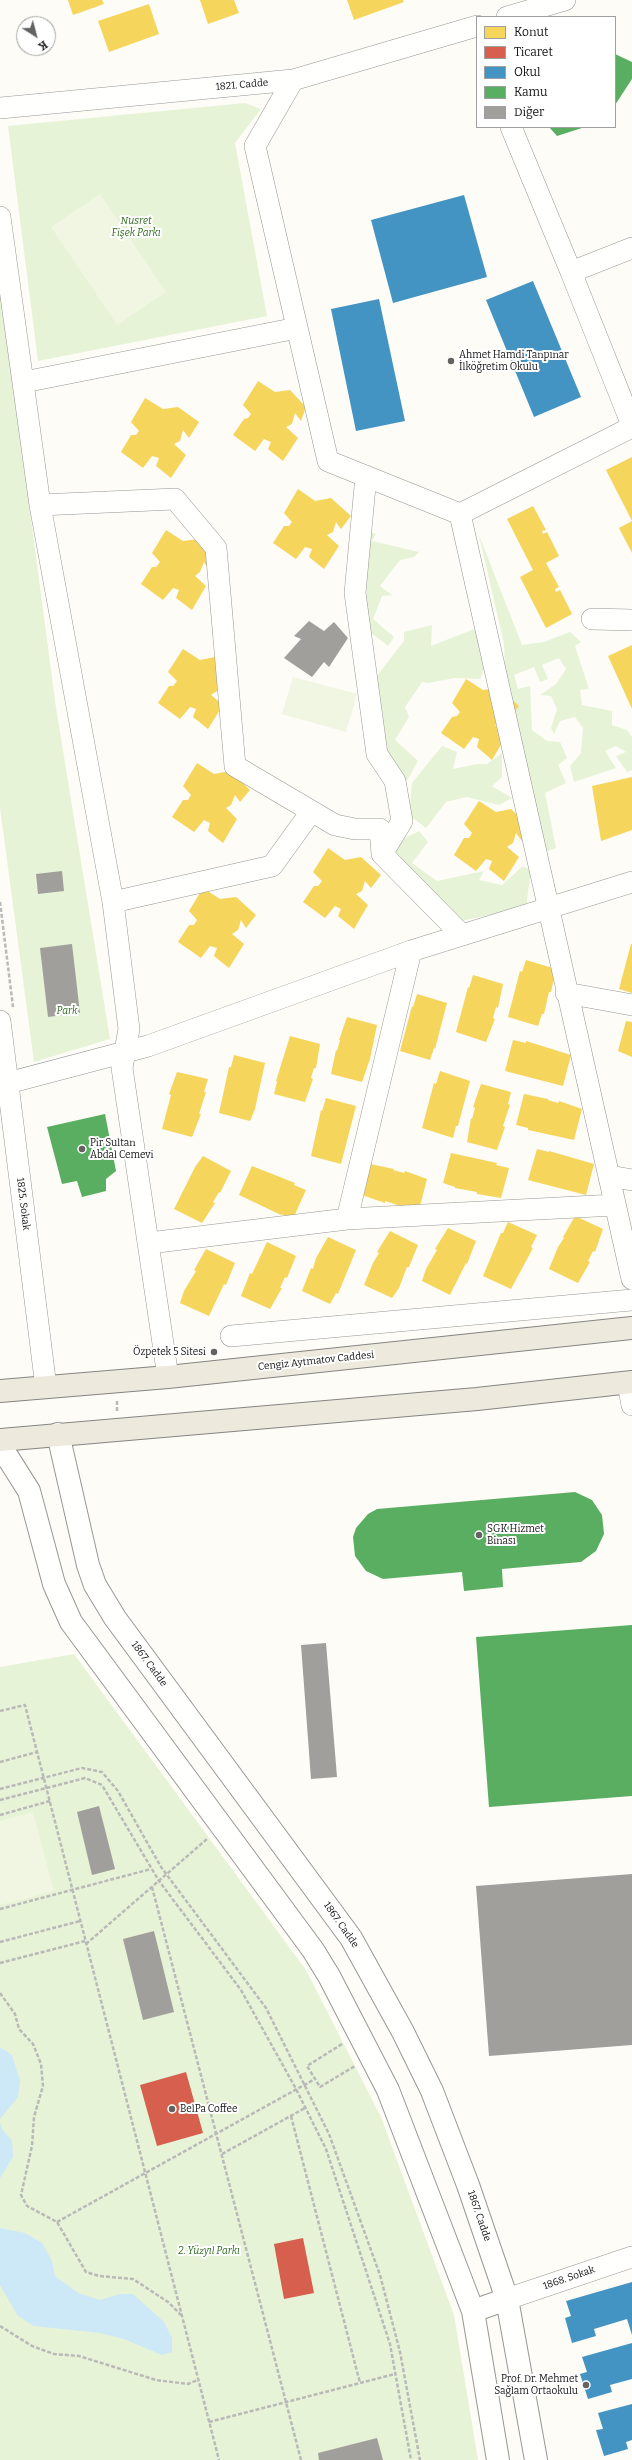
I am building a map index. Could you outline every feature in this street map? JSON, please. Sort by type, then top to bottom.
[{"type":"main road","name":"Cengiz Aytmatov Caddesi","points":[[0,1391],[168,1377],[632,1328]]},
{"type":"main road","points":[[0,1440],[477,1399],[630,1383]]},
{"type":"street","points":[[510,16],[565,0]]},
{"type":"street","name":"1821. Cadde","points":[[0,108],[293,80],[475,32]]},
{"type":"street","points":[[293,80],[255,146],[328,461],[460,514],[632,426],[571,272],[511,128]]},
{"type":"street","points":[[0,217],[40,505],[113,902],[128,1029],[122,1068],[123,1078],[150,1243],[168,1377]]},
{"type":"street","points":[[571,272],[632,248]]},
{"type":"street","points":[[24,382],[297,328]]},
{"type":"street","points":[[366,476],[355,593],[377,754],[395,781],[402,821],[382,854]]},
{"type":"street","points":[[40,505],[175,499],[216,548],[235,766],[310,812],[335,825],[355,829],[380,829],[382,854],[462,935]]},
{"type":"street","points":[[460,514],[566,993],[632,1278]]},
{"type":"street","points":[[592,619],[632,620]]},
{"type":"street","points":[[113,902],[272,866],[310,812]]},
{"type":"street","points":[[4,1084],[148,1046],[411,951],[632,882]]},
{"type":"street","points":[[347,1219],[411,951]]},
{"type":"street","points":[[566,993],[632,1006]]},
{"type":"street","name":"1825. Sokak","points":[[6,1015],[4,1084],[46,1387]]},
{"type":"street","points":[[608,1176],[632,1180]]},
{"type":"street","points":[[150,1243],[347,1219],[615,1205]]},
{"type":"street","points":[[231,1336],[632,1300]]},
{"type":"street","points":[[630,1383],[632,1405]]},
{"type":"street","name":"1867. Cadde","points":[[58,1434],[88,1565],[95,1585],[116,1618],[360,1952],[415,2055],[442,2115],[507,2299],[536,2460]]},
{"type":"street","points":[[0,1445],[29,1490],[54,1584],[71,1622],[313,1950],[329,1976],[388,2090],[473,2311],[498,2460]]},
{"type":"street","name":"1868. Sokak","points":[[507,2299],[632,2257]]},
{"type":"street","points":[[473,2311],[507,2299]]},
{"type":"path","points":[[0,902],[6,1015]]},
{"type":"path","points":[[117,1399],[117,1414]]},
{"type":"path","points":[[0,1711],[25,1705],[219,2460]]},
{"type":"path","points":[[0,1762],[37,1752]]},
{"type":"path","points":[[0,1789],[82,1768],[102,1772],[118,1791],[166,1874],[266,2008],[329,2134],[380,2274],[400,2352],[420,2460]]},
{"type":"path","points":[[0,1800],[85,1778],[102,1785],[159,1881],[241,1990],[296,2089],[328,2157],[388,2336],[411,2460]]},
{"type":"path","points":[[0,1815],[50,1802]]},
{"type":"path","points":[[0,1963],[85,1943],[159,1881],[221,1826]]},
{"type":"path","points":[[0,1909],[151,1869]]},
{"type":"path","points":[[152,1887],[301,2460]]},
{"type":"path","points":[[0,1942],[80,1921]]},
{"type":"path","points":[[0,1993],[15,2014],[19,2029],[33,2044],[41,2064],[43,2086],[34,2117],[32,2146],[21,2195],[27,2206],[57,2222],[86,2272],[100,2276],[134,2279],[168,2302],[181,2316]]},
{"type":"path","points":[[343,2043],[307,2066],[320,2087],[361,2062]]},
{"type":"path","points":[[57,2222],[315,2079]]},
{"type":"path","points":[[221,2154],[305,2108]]},
{"type":"path","points":[[291,2116],[360,2383]]},
{"type":"path","points":[[0,2326],[32,2346],[54,2354],[79,2356],[156,2380],[188,2384],[198,2380]]},
{"type":"path","points":[[209,2422],[395,2374]]},
{"type":"green space","name":"Nusret Fişek Parkı","points":[[245,103],[261,109],[235,143],[267,316],[38,361],[8,126]]},
{"type":"green space","points":[[100,194],[166,292],[117,325],[51,227]]},
{"type":"green space","name":"Park","points":[[0,285],[56,708],[110,1039],[34,1062],[0,808]]},
{"type":"green space","points":[[367,531],[376,534],[372,541],[419,552],[414,557],[400,560],[380,586],[392,595],[382,596],[373,619],[394,637],[388,646],[366,629]]},
{"type":"green space","points":[[479,535],[522,645],[544,642],[570,632],[581,642],[575,646],[589,689],[580,690],[582,705],[612,711],[612,725],[627,730],[632,737],[632,770],[627,772],[616,756],[626,752],[616,746],[605,751],[616,768],[574,782],[570,766],[581,753],[583,728],[575,717],[560,721],[554,734],[551,728],[557,709],[551,696],[540,695],[556,684],[566,669],[559,658],[542,665],[548,679],[540,682],[534,667],[514,675],[518,689],[530,686],[532,730],[547,741],[560,742],[567,758],[558,765],[566,783],[545,793],[556,848],[541,853],[505,672],[504,644]]},
{"type":"green space","points":[[432,625],[431,646],[477,628],[487,662],[480,679],[455,678],[428,683],[422,682],[405,707],[409,717],[395,740],[418,761],[407,781],[384,752],[373,681],[404,641],[404,632]]},
{"type":"green space","points":[[293,677],[357,694],[346,732],[282,714]]},
{"type":"green space","points":[[442,746],[457,752],[453,769],[477,764],[487,764],[502,753],[502,777],[492,786],[512,798],[499,805],[467,797],[446,802],[426,828],[409,815],[412,783]]},
{"type":"green space","points":[[419,831],[428,842],[412,863],[437,881],[484,871],[479,880],[502,885],[523,866],[531,871],[526,907],[457,922],[393,854],[401,840]]},
{"type":"green space","name":"2. Yüzyıl Parkı","points":[[74,1654],[306,1970],[381,2117],[454,2315],[478,2460],[0,2460],[0,1667]]},
{"type":"green space","points":[[33,1812],[54,1891],[0,1905],[0,1821]]},
{"type":"water","points":[[0,2047],[12,2055],[20,2081],[18,2097],[0,2119]]},
{"type":"water","points":[[0,2123],[2,2129],[12,2141],[13,2157],[0,2178]]},
{"type":"water","points":[[0,2228],[25,2233],[42,2243],[52,2261],[55,2276],[78,2293],[100,2300],[120,2294],[133,2294],[164,2322],[172,2338],[172,2352],[162,2355],[124,2339],[100,2333],[34,2326],[18,2316],[0,2285]]},
{"type":"building: Konut","points":[[68,0],[102,0],[104,4],[73,15]]},
{"type":"building: Konut","points":[[200,0],[234,0],[239,13],[208,24]]},
{"type":"building: Konut","points":[[347,0],[403,0],[404,2],[354,20]]},
{"type":"building: Konut","points":[[149,4],[159,34],[109,52],[98,21]]},
{"type":"building: Konut","points":[[258,381],[275,392],[290,390],[306,407],[301,421],[295,413],[292,424],[286,427],[298,438],[283,461],[268,449],[271,442],[264,439],[255,451],[233,435],[244,419],[248,418],[251,414],[243,405]]},
{"type":"building: Konut","points":[[145,398],[163,409],[178,407],[199,422],[189,438],[183,430],[180,441],[174,444],[186,455],[171,478],[156,466],[159,458],[152,456],[143,468],[121,452],[131,435],[136,435],[139,431],[131,422]]},
{"type":"building: Konut","points":[[632,457],[632,521],[606,470]]},
{"type":"building: Konut","points":[[298,489],[315,501],[331,498],[351,516],[341,529],[336,522],[333,532],[327,535],[339,546],[324,569],[309,557],[312,549],[305,547],[296,559],[273,543],[284,526],[289,526],[292,522],[284,513]]},
{"type":"building: Konut","points":[[533,506],[546,530],[542,531],[543,534],[547,532],[559,556],[546,563],[559,587],[555,589],[556,592],[560,590],[572,614],[546,628],[520,577],[533,570],[507,519]]},
{"type":"building: Konut","points":[[632,521],[632,553],[619,528]]},
{"type":"building: Konut","points":[[166,530],[183,541],[199,539],[219,557],[209,570],[204,562],[200,572],[195,576],[206,586],[192,610],[176,598],[179,590],[173,588],[163,600],[141,584],[152,567],[156,567],[160,562],[152,553]]},
{"type":"building: Konut","points":[[632,645],[632,709],[608,656]]},
{"type":"building: Konut","points":[[183,649],[200,660],[215,657],[220,681],[217,691],[211,695],[223,705],[208,729],[193,717],[196,709],[190,707],[180,719],[158,703],[169,686],[173,686],[177,681],[168,672]]},
{"type":"building: Konut","points":[[466,679],[483,690],[499,688],[519,706],[509,719],[495,725],[506,736],[492,760],[477,747],[479,739],[473,737],[464,749],[441,733],[452,717],[457,716],[460,712],[452,703]]},
{"type":"building: Konut","points":[[197,763],[214,774],[230,771],[250,790],[240,802],[235,795],[231,805],[226,808],[237,819],[223,843],[208,831],[210,823],[204,820],[194,832],[172,817],[183,800],[188,800],[191,795],[183,786]]},
{"type":"building: Konut","points":[[632,777],[632,830],[601,841],[592,786]]},
{"type":"building: Konut","points":[[479,801],[496,812],[511,809],[531,828],[522,841],[516,833],[513,843],[507,847],[519,857],[504,881],[489,869],[492,861],[486,859],[476,871],[454,855],[464,838],[469,838],[472,833],[464,824]]},
{"type":"building: Konut","points":[[328,848],[345,860],[361,857],[381,875],[371,888],[365,881],[362,891],[356,894],[368,905],[354,929],[338,916],[341,909],[335,906],[325,918],[303,902],[314,886],[318,886],[322,881],[313,872]]},
{"type":"building: Konut","points":[[203,888],[220,899],[236,897],[256,915],[246,928],[241,920],[238,930],[232,934],[244,944],[229,968],[214,956],[217,948],[210,946],[201,958],[178,942],[189,925],[194,925],[197,920],[189,911]]},
{"type":"building: Konut","points":[[632,944],[632,993],[619,989]]},
{"type":"building: Konut","points":[[526,960],[556,969],[551,992],[549,992],[544,1014],[542,1014],[538,1026],[508,1017],[520,971],[522,972]]},
{"type":"building: Konut","points":[[473,975],[503,984],[498,1008],[496,1007],[493,1018],[495,1019],[486,1042],[456,1032],[468,987],[469,988]]},
{"type":"building: Konut","points":[[417,994],[447,1003],[435,1049],[434,1048],[430,1060],[400,1051],[412,1006],[413,1007]]},
{"type":"building: Konut","points":[[347,1017],[377,1025],[370,1059],[362,1082],[331,1074],[336,1050],[337,1051]]},
{"type":"building: Konut","points":[[626,1021],[632,1022],[632,1057],[618,1051]]},
{"type":"building: Konut","points":[[290,1036],[320,1044],[316,1068],[314,1068],[311,1078],[313,1079],[305,1102],[274,1094],[276,1081]]},
{"type":"building: Konut","points":[[513,1040],[526,1043],[526,1041],[571,1055],[563,1086],[505,1071]]},
{"type":"building: Konut","points":[[234,1055],[265,1063],[255,1109],[250,1121],[219,1113],[229,1067],[231,1067]]},
{"type":"building: Konut","points":[[440,1071],[470,1081],[458,1126],[456,1126],[453,1138],[422,1128],[434,1083],[436,1084]]},
{"type":"building: Konut","points":[[177,1072],[208,1079],[204,1092],[206,1092],[199,1114],[201,1114],[192,1137],[162,1129],[171,1095],[169,1094]]},
{"type":"building: Konut","points":[[481,1084],[511,1092],[508,1104],[510,1105],[503,1126],[505,1127],[497,1150],[467,1142],[471,1118],[472,1119],[475,1108],[473,1107]]},
{"type":"building: Konut","points":[[524,1094],[548,1099],[558,1103],[559,1101],[582,1109],[574,1140],[528,1130],[528,1128],[516,1125]]},
{"type":"building: Konut","points":[[326,1098],[356,1106],[341,1164],[311,1156],[321,1110],[322,1111]]},
{"type":"building: Konut","points":[[537,1149],[594,1164],[586,1195],[528,1180]]},
{"type":"building: Konut","points":[[451,1153],[497,1163],[496,1165],[509,1168],[501,1198],[477,1194],[477,1192],[455,1188],[443,1183]]},
{"type":"building: Konut","points":[[203,1156],[231,1171],[220,1193],[219,1192],[213,1202],[215,1203],[202,1223],[174,1209],[195,1167]]},
{"type":"building: Konut","points":[[370,1164],[394,1169],[393,1170],[404,1173],[405,1171],[427,1179],[419,1210],[385,1201],[385,1203],[362,1195]]},
{"type":"building: Konut","points":[[252,1166],[295,1183],[294,1185],[306,1190],[293,1219],[281,1215],[239,1195]]},
{"type":"building: Konut","points":[[575,1216],[603,1229],[595,1252],[593,1251],[588,1261],[590,1262],[578,1283],[549,1269],[558,1247]]},
{"type":"building: Konut","points":[[508,1222],[537,1235],[531,1247],[533,1248],[511,1289],[483,1276],[501,1233],[503,1233]]},
{"type":"building: Konut","points":[[448,1228],[476,1241],[467,1264],[466,1263],[450,1295],[422,1281],[426,1269],[437,1250],[435,1249]]},
{"type":"building: Konut","points":[[390,1231],[418,1245],[399,1288],[392,1298],[364,1285],[379,1253],[377,1252]]},
{"type":"building: Konut","points":[[328,1237],[356,1250],[338,1294],[336,1293],[330,1304],[302,1291],[311,1268],[313,1269],[316,1258]]},
{"type":"building: Konut","points":[[267,1242],[296,1256],[287,1278],[285,1277],[280,1288],[282,1288],[270,1309],[241,1296],[250,1273],[252,1274]]},
{"type":"building: Konut","points":[[206,1249],[235,1263],[226,1285],[224,1284],[209,1316],[180,1303],[184,1291],[196,1271],[194,1270]]},
{"type":"building: Ticaret","name":"BelPa Coffee","points":[[186,2072],[203,2133],[157,2146],[140,2085]]},
{"type":"building: Ticaret","points":[[303,2238],[314,2293],[284,2299],[274,2244]]},
{"type":"building: Okul","points":[[464,195],[487,277],[393,303],[371,220]]},
{"type":"building: Okul","points":[[533,281],[581,397],[534,417],[486,300]]},
{"type":"building: Okul","points":[[379,299],[405,421],[356,431],[331,309]]},
{"type":"building: Okul","points":[[632,2282],[632,2335],[627,2319],[594,2329],[596,2336],[572,2343],[565,2318],[571,2316],[566,2301]]},
{"type":"building: Okul","points":[[632,2343],[632,2379],[610,2385],[612,2392],[588,2399],[580,2374],[587,2372],[582,2357]]},
{"type":"building: Okul","points":[[632,2404],[632,2440],[626,2442],[628,2449],[604,2456],[596,2430],[603,2429],[598,2413]]},
{"type":"building: Kamu","points":[[616,54],[632,62],[632,79],[616,103]]},
{"type":"building: Kamu","points":[[550,128],[582,128],[557,136]]},
{"type":"building: Kamu","name":"Pir Sultan Abdal Cemevi","points":[[105,1114],[116,1171],[106,1179],[106,1191],[82,1197],[77,1181],[62,1184],[47,1127]]},
{"type":"building: Kamu","points":[[575,1492],[592,1500],[602,1515],[604,1534],[596,1551],[581,1562],[502,1569],[503,1587],[464,1591],[462,1572],[383,1579],[366,1571],[355,1556],[353,1537],[356,1528],[368,1514],[377,1509]]},
{"type":"building: Kamu","points":[[632,1625],[632,1796],[489,1807],[476,1637]]},
{"type":"building: Diğer","points":[[309,621],[324,631],[334,622],[348,638],[329,667],[324,662],[312,677],[284,658],[301,639],[294,636]]},
{"type":"building: Diğer","points":[[62,871],[64,891],[38,894],[36,874]]},
{"type":"building: Diğer","points":[[72,944],[80,1013],[48,1017],[40,948]]},
{"type":"building: Diğer","points":[[326,1643],[337,1777],[311,1779],[301,1645]]},
{"type":"building: Diğer","points":[[99,1806],[115,1869],[92,1875],[77,1812]]},
{"type":"building: Diğer","points":[[632,1874],[632,2045],[489,2056],[476,1886]]},
{"type":"building: Diğer","points":[[154,1931],[174,2012],[143,2020],[123,1939]]},
{"type":"building: Diğer","points":[[377,2438],[383,2460],[319,2460],[318,2453]]},
{"type":"place","name":"Ahmet Hamdi Tanpınar İlköğretim Okulu","points":[[451,361]]},
{"type":"place","name":"Pir Sultan Abdal Cemevi","points":[[82,1149]]},
{"type":"place","name":"Özpetek 5 Sitesi","points":[[214,1352]]},
{"type":"place","name":"SGK Hizmet Binası","points":[[479,1535]]},
{"type":"place","name":"BelPa Coffee","points":[[172,2109]]},
{"type":"place","name":"Prof. Dr. Mehmet Sağlam Ortaokulu","points":[[586,2385]]}]
